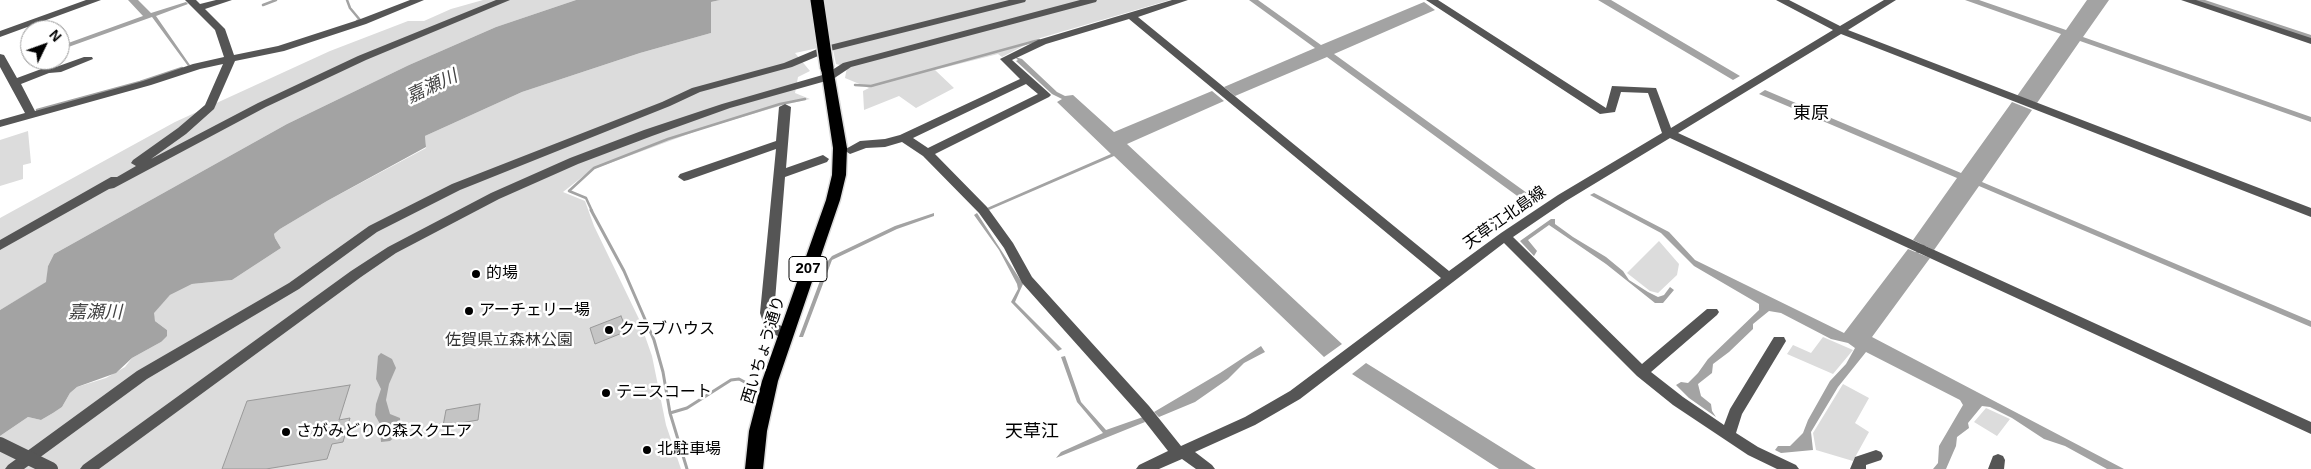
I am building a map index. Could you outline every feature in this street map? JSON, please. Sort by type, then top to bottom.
[{"type":"highway","name":"207","points":[[817,0],[828,72]]},
{"type":"highway","name":"西いちょう通り","points":[[754,469],[758,431],[770,381],[785,334],[834,200],[839,175],[840,148],[828,72]]},
{"type":"street","points":[[0,34],[96,0]]},
{"type":"street","points":[[110,185],[182,131],[210,107],[230,60],[220,29],[190,0]]},
{"type":"street","points":[[198,8],[227,0]]},
{"type":"street","points":[[0,124],[230,60],[280,50],[419,0]]},
{"type":"street","points":[[0,246],[110,185],[262,106],[362,58],[505,0]]},
{"type":"street","points":[[12,469],[142,376],[187,347],[294,286],[372,229],[456,187],[666,104],[696,90],[788,65],[826,49],[1021,0]]},
{"type":"street","points":[[88,469],[356,274],[392,250],[444,222],[574,161],[629,140],[847,65],[1092,0]]},
{"type":"street","points":[[927,154],[1045,95],[1006,58],[1042,42],[1183,0]]},
{"type":"street","points":[[1781,0],[1840,31],[2311,213]]},
{"type":"street","name":"天草江北島線","points":[[1144,469],[1250,421],[1295,395],[1505,236],[1562,198],[1891,0]]},
{"type":"street","points":[[2186,0],[2311,41]]},
{"type":"street","points":[[1434,2],[1604,112],[1611,110],[1616,88],[1652,90],[1666,130],[1670,133],[2311,428]]},
{"type":"street","points":[[1131,16],[1449,278]]},
{"type":"street","points":[[0,57],[32,115]]},
{"type":"street","points":[[14,83],[48,70],[57,70],[88,60]]},
{"type":"street","points":[[850,150],[864,144],[885,143],[904,138],[1028,80]]},
{"type":"street","points":[[784,107],[767,313],[771,327],[776,332],[785,334]]},
{"type":"street","points":[[904,138],[927,154],[983,210],[1009,246],[1027,280],[1182,453],[1208,469]]},
{"type":"street","points":[[684,177],[782,144]]},
{"type":"street","points":[[778,175],[823,160]]},
{"type":"street","points":[[1505,236],[1642,372],[1678,401],[1752,451],[1791,469]]},
{"type":"street","points":[[1642,372],[1712,312]]},
{"type":"street","points":[[1728,435],[1735,413],[1779,341]]},
{"type":"street","points":[[0,444],[51,469]]},
{"type":"street","points":[[1858,469],[1860,461],[1876,456]]},
{"type":"green space","points":[[483,0],[576,0],[496,27],[409,65],[287,124],[54,254],[48,266],[47,282],[0,310],[0,218],[175,122],[330,51],[408,21],[424,21],[451,9]]},
{"type":"green space","name":"佐賀県立森林公園","points":[[720,0],[1170,0],[1037,39],[1002,57],[998,54],[935,70],[954,88],[916,108],[899,96],[864,110],[863,91],[869,88],[845,78],[847,67],[836,64],[832,45],[795,53],[810,71],[798,77],[795,93],[810,99],[702,129],[591,170],[563,192],[585,201],[594,226],[639,319],[652,356],[666,425],[681,469],[0,469],[0,436],[28,417],[41,420],[53,413],[62,407],[70,393],[77,387],[106,378],[125,367],[132,358],[161,342],[167,330],[155,321],[153,313],[170,295],[192,284],[232,280],[281,248],[274,234],[280,229],[327,201],[426,148],[425,136],[522,92],[640,53],[711,33],[711,2]]},
{"type":"green space","points":[[28,131],[31,163],[23,165],[23,179],[0,186],[0,140]]},
{"type":"green space","points":[[1659,241],[1679,264],[1677,275],[1658,293],[1650,291],[1627,273]]},
{"type":"green space","points":[[1823,337],[1853,350],[1833,374],[1787,354],[1793,345],[1811,353]]},
{"type":"green space","points":[[1843,384],[1869,398],[1855,423],[1869,432],[1853,461],[1816,450],[1813,433]]},
{"type":"green space","points":[[1986,408],[2010,419],[1997,436],[1974,422]]},
{"type":"water","points":[[128,0],[138,0],[151,13],[186,2],[188,4],[156,16],[190,65],[188,66],[152,17],[70,46],[70,42],[143,16]]},
{"type":"water","name":"嘉瀬川","points":[[576,0],[720,0],[711,2],[711,33],[640,53],[522,92],[425,136],[426,147],[280,229],[274,234],[281,248],[232,280],[192,284],[170,295],[154,313],[155,321],[167,330],[167,336],[161,342],[132,358],[116,373],[77,387],[70,393],[62,407],[53,413],[41,420],[28,417],[0,436],[0,310],[46,282],[48,266],[54,254],[287,124],[409,65],[496,27]]},
{"type":"water","points":[[1249,0],[1258,0],[1321,45],[1424,2],[1435,10],[1334,54],[1538,201],[1531,206],[1327,57],[1235,96],[1224,87],[1315,48]]},
{"type":"water","points":[[1598,0],[1611,0],[1740,76],[1733,80]]},
{"type":"water","points":[[1965,0],[1979,0],[2066,30],[2087,0],[2109,0],[2083,37],[2311,117],[2311,122],[2080,41],[2037,103],[2017,96],[2061,34]]},
{"type":"water","points":[[2191,0],[2205,0],[2311,35],[2311,39]]},
{"type":"water","points":[[1015,57],[1022,59],[1057,92],[1065,96],[1073,95],[1114,132],[1212,91],[1224,101],[1127,144],[1342,344],[1324,357],[1114,156],[989,210],[987,208],[1111,154],[1057,102],[1062,99],[1052,94],[1016,61],[1018,60]]},
{"type":"water","points":[[1765,90],[1961,173],[2012,102],[2032,110],[1982,182],[2311,321],[2311,327],[1979,186],[1934,250],[1913,240],[1957,178],[1759,94]]},
{"type":"water","points":[[1594,193],[1669,232],[1695,260],[1844,333],[1908,249],[1930,258],[1872,337],[2124,469],[2107,469],[2065,446],[2044,439],[2012,418],[1990,407],[1982,406],[1968,423],[1969,428],[1957,437],[1956,446],[1946,469],[1933,469],[1938,463],[1939,446],[1963,405],[1960,400],[1866,352],[1838,387],[1811,432],[1813,450],[1781,453],[1775,450],[1778,446],[1790,446],[1803,433],[1808,420],[1830,381],[1846,364],[1855,348],[1848,343],[1831,339],[1781,313],[1769,311],[1753,324],[1753,329],[1729,352],[1713,364],[1712,373],[1698,384],[1701,396],[1711,404],[1712,411],[1716,417],[1689,398],[1676,385],[1681,382],[1688,383],[1708,359],[1759,310],[1759,304],[1694,266],[1661,233],[1590,195]]},
{"type":"water","points":[[934,213],[934,216],[897,229],[832,260],[803,337],[799,337],[827,262],[832,256],[895,226]]},
{"type":"water","points":[[977,213],[1023,284],[1015,302],[1062,349],[1058,351],[1011,302],[1018,289],[1017,284],[999,250],[974,215]]},
{"type":"water","points":[[1551,219],[1555,219],[1555,224],[1573,237],[1606,257],[1623,271],[1629,280],[1648,292],[1658,297],[1664,295],[1670,287],[1674,290],[1663,303],[1655,303],[1606,264],[1549,225],[1528,240],[1537,251],[1534,256],[1520,241]]},
{"type":"water","points":[[1261,346],[1265,352],[1244,363],[1228,379],[1195,402],[1159,417],[1154,412],[1220,373]]},
{"type":"water","points":[[381,353],[392,359],[396,368],[389,384],[386,400],[390,414],[400,418],[401,431],[390,441],[381,442],[380,424],[375,415],[381,389],[376,379],[378,356]]},
{"type":"water","points":[[1065,356],[1081,402],[1106,430],[1143,417],[1145,422],[1056,458],[1061,452],[1103,433],[1077,402],[1061,357]]},
{"type":"water","points":[[1366,363],[1536,469],[1499,469],[1352,374]]},
{"type":"building","name":"クラブハウス","points":[[621,316],[627,331],[595,344],[590,328]]},
{"type":"building","name":"さがみどりの森スクエア","points":[[350,385],[339,420],[350,418],[343,442],[332,444],[327,459],[266,469],[222,469],[247,401]]},
{"type":"building","points":[[480,404],[478,420],[443,426],[446,410]]},
{"type":"waterway","points":[[263,5],[276,0]]},
{"type":"waterway","points":[[347,0],[350,8],[360,20],[357,21]]},
{"type":"waterway","points":[[855,85],[871,86],[1039,40]]},
{"type":"waterway","points":[[37,110],[140,82],[182,68]]},
{"type":"waterway","points":[[592,211],[586,198],[569,191],[594,168],[668,139],[780,104],[805,99]]},
{"type":"waterway","points":[[591,210],[624,271],[654,340],[663,372],[670,413]]},
{"type":"waterway","points":[[1917,253],[1924,245]]},
{"type":"waterway","points":[[670,413],[687,408],[731,380],[739,379],[752,386]]},
{"type":"waterway","points":[[670,413],[687,469]]},
{"type":"place","name":"的場","points":[[476,274]]},
{"type":"place","name":"アーチェリー場","points":[[469,311]]},
{"type":"place","name":"クラブハウス","points":[[609,330]]},
{"type":"place","name":"テニスコート","points":[[606,393]]},
{"type":"place","name":"さがみどりの森スクエア","points":[[286,432]]},
{"type":"place","name":"北駐車場","points":[[647,450]]},
{"type":"district","name":"東原","points":[[1811,114]]},
{"type":"district","name":"天草江","points":[[1032,432]]}]
